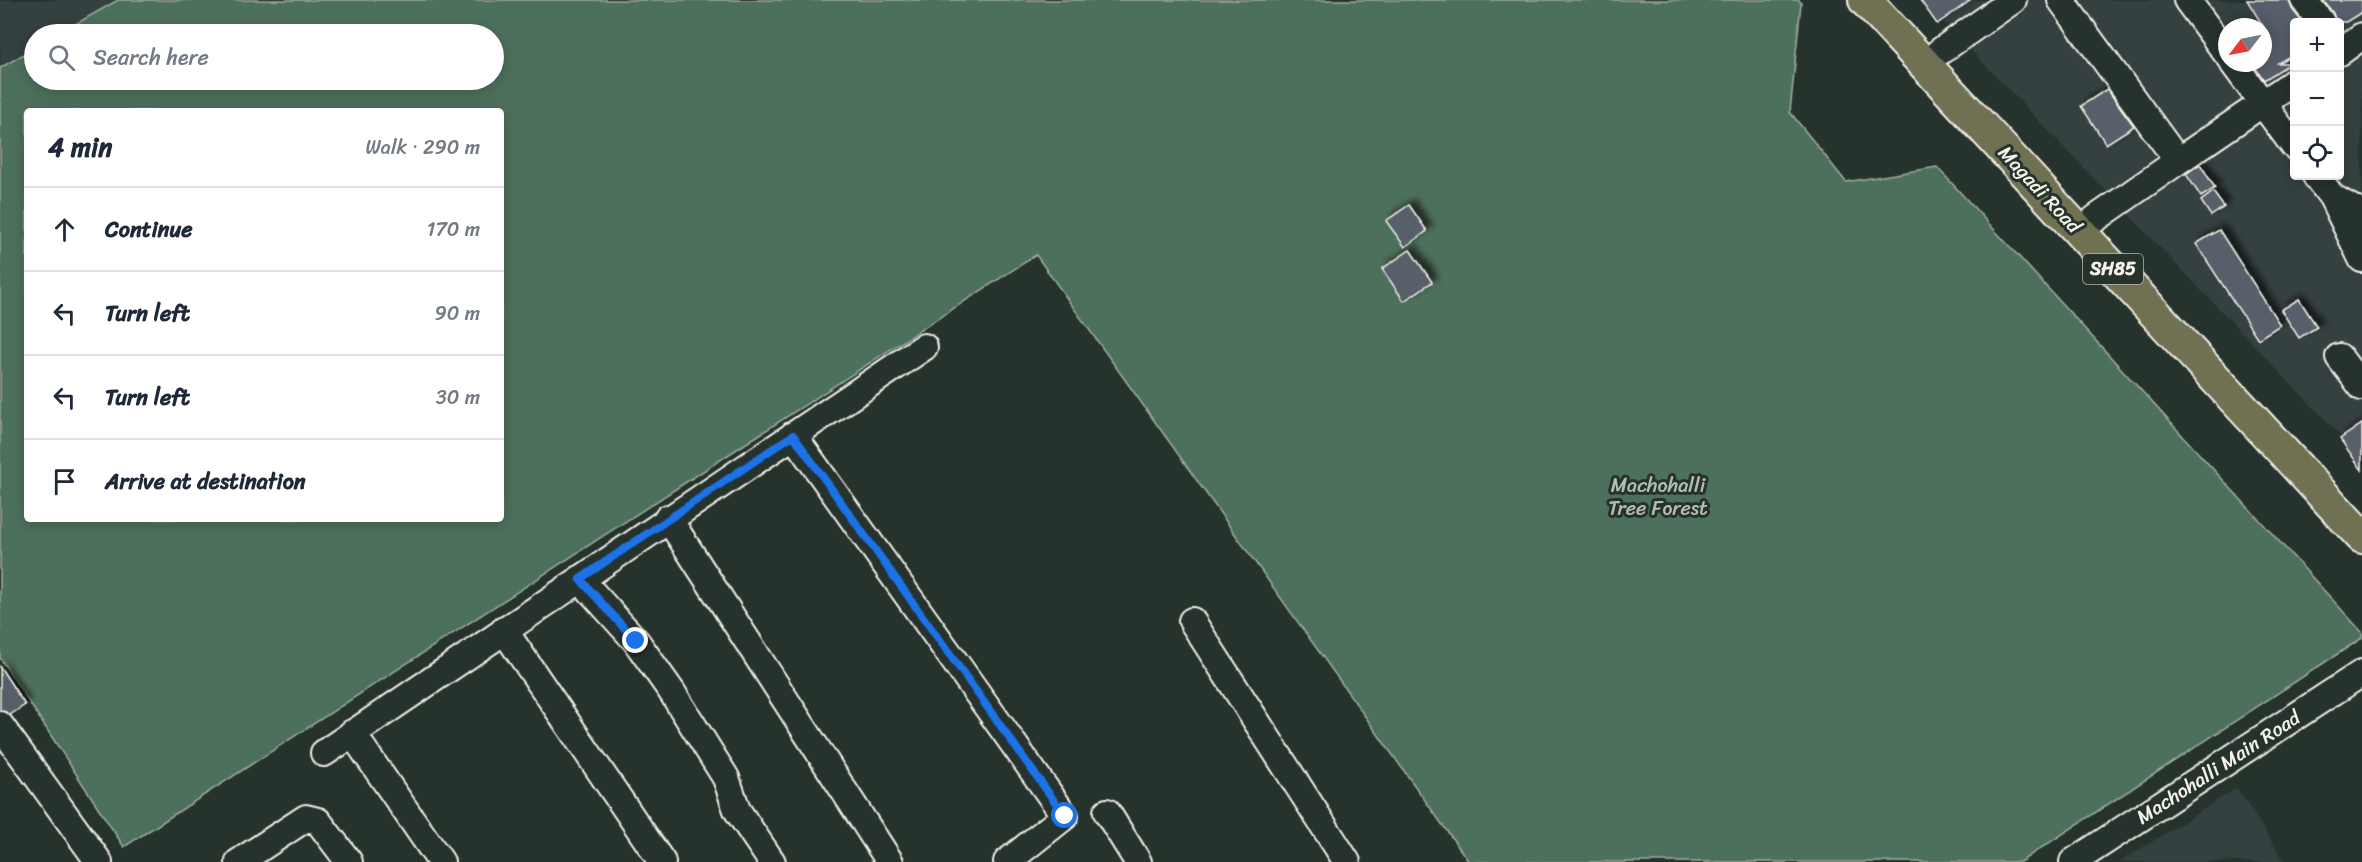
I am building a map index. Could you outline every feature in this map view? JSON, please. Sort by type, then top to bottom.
[{"type":"main road","name":"Magadi Road","points":[[1865,0],[2362,537]]},
{"type":"main road","name":"Magadi Road","points":[[1891,0],[2362,508]]},
{"type":"street","points":[[1939,52],[2013,0]]},
{"type":"street","points":[[2061,0],[2178,161]]},
{"type":"street","points":[[2187,0],[2218,42]]},
{"type":"street","points":[[2304,0],[2318,18]]},
{"type":"street","points":[[2240,72],[2290,139]]},
{"type":"street","points":[[2095,219],[2290,85]]},
{"type":"street","points":[[2319,180],[2332,197],[2362,260]]},
{"type":"street","points":[[2332,197],[2362,214]]},
{"type":"street","points":[[324,753],[924,347]]},
{"type":"street","points":[[793,435],[1065,816],[1007,862]]},
{"type":"street","points":[[669,518],[890,862]]},
{"type":"street","points":[[580,579],[636,641],[672,692],[726,778],[737,810],[772,862]]},
{"type":"street","points":[[1192,621],[1347,862]]},
{"type":"street","points":[[504,630],[662,862]]},
{"type":"street","name":"Machohalli Main Road","points":[[2073,862],[2362,673]]},
{"type":"street","points":[[0,725],[99,862]]},
{"type":"street","points":[[352,733],[441,862]]},
{"type":"street","points":[[1107,812],[1138,862]]},
{"type":"street","points":[[239,862],[306,818],[318,821],[349,862]]},
{"type":"shaded area","points":[[0,0],[118,0],[75,24],[24,24],[24,53],[0,67]]},
{"type":"shaded area","points":[[1923,0],[2362,0],[2362,458]]},
{"type":"shaded area","points":[[2237,788],[2285,862],[2120,862]]},
{"type":"green space","name":"Machohalli Tree Forest","points":[[118,0],[1799,0],[1801,3],[1790,112],[1846,182],[1937,167],[2362,632],[2362,638],[2020,862],[1469,862],[1036,255],[124,847],[0,658],[0,68],[24,54],[24,90],[504,90],[504,24],[76,24]]},
{"type":"building","points":[[1920,0],[1971,0],[1937,24]]},
{"type":"building","points":[[2247,0],[2289,0],[2299,18],[2290,18],[2290,56],[2278,63],[2290,64],[2264,80],[2258,72],[2272,72],[2272,18],[2258,18]]},
{"type":"building","points":[[2323,0],[2362,0],[2362,12],[2346,22],[2344,18],[2335,18]]},
{"type":"building","points":[[2107,89],[2134,126],[2106,144],[2081,106]]},
{"type":"building","points":[[2200,164],[2215,188],[2201,197],[2186,174]]},
{"type":"building","points":[[2213,192],[2224,207],[2211,216],[2201,201]]},
{"type":"building","points":[[1409,205],[1427,231],[1405,247],[1386,221]]},
{"type":"building","points":[[2219,230],[2280,325],[2258,339],[2196,244]]},
{"type":"building","points":[[1410,250],[1432,282],[1404,301],[1382,269]]},
{"type":"building","points":[[2299,299],[2317,327],[2299,338],[2281,310]]},
{"type":"building","points":[[2362,424],[2362,470],[2340,439]]},
{"type":"building","points":[[0,667],[25,705],[10,715],[0,710]]},
{"type":"route","points":[[636,641],[580,579],[793,435],[1065,816]]}]
